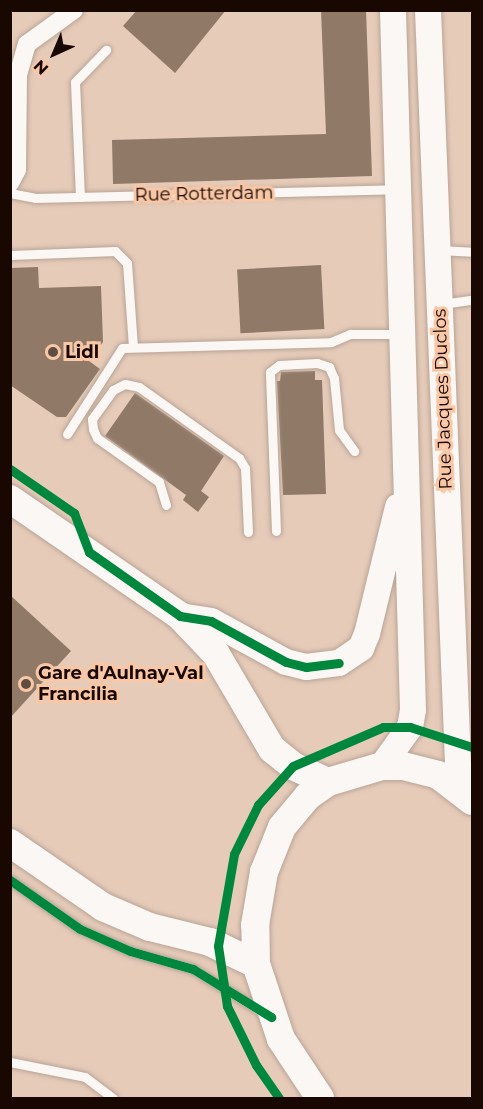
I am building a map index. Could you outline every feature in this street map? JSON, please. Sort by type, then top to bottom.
[{"type":"main road","name":"Rue Jacques Duclos","points":[[382,765],[410,727],[412,710],[393,10]]},
{"type":"main road","name":"Rue Jacques Duclos","points":[[428,10],[450,631],[466,794]]},
{"type":"main road","points":[[180,616],[211,621],[286,662],[306,667],[339,663],[361,648],[367,634],[406,475]]},
{"type":"main road","points":[[10,499],[180,616],[216,654],[272,749],[293,766],[328,782]]},
{"type":"main road","points":[[450,631],[472,700]]},
{"type":"main road","points":[[320,1098],[296,1068],[271,1017],[256,964],[255,925],[264,872],[282,827],[308,796],[328,782],[382,765],[403,766],[438,776],[466,794]]},
{"type":"main road","points":[[10,843],[103,907],[150,927],[210,942],[256,964]]},
{"type":"street","points":[[10,183],[17,170],[18,75],[27,44],[74,10]]},
{"type":"lane","points":[[80,197],[75,82],[106,50]]},
{"type":"lane","name":"Rue Rotterdam","points":[[10,193],[35,198],[399,189]]},
{"type":"lane","points":[[437,250],[472,252]]},
{"type":"lane","points":[[10,255],[115,251],[128,263],[133,347]]},
{"type":"lane","points":[[440,305],[472,300]]},
{"type":"lane","points":[[67,434],[122,348],[331,342],[350,334],[403,334]]},
{"type":"lane","points":[[276,531],[270,372],[279,365],[317,363],[328,368],[334,378],[339,430],[354,451]]},
{"type":"lane","points":[[166,505],[159,482],[97,438],[93,429],[92,419],[112,390],[125,384],[139,387],[239,458],[245,468],[248,532]]},
{"type":"lane","points":[[10,880],[80,929],[130,951],[193,969],[271,1017]]},
{"type":"lane","points":[[10,1062],[85,1077],[113,1098]]},
{"type":"building","points":[[137,10],[226,10],[175,73],[123,26]]},
{"type":"building","points":[[321,10],[366,10],[372,176],[113,184],[112,140],[326,134]]},
{"type":"building","points":[[321,265],[324,329],[240,333],[237,269]]},
{"type":"building","name":"Lidl","points":[[38,267],[39,288],[101,286],[103,342],[89,361],[100,369],[66,417],[57,417],[10,385],[10,268]]},
{"type":"building","points":[[315,371],[315,380],[322,380],[326,494],[283,495],[277,381],[280,381],[281,372]]},
{"type":"building","points":[[135,393],[224,456],[201,491],[209,497],[198,512],[183,500],[186,495],[105,436]]},
{"type":"building","name":"Gare d'Aulnay-Val Francilia","points":[[10,595],[71,651],[10,718]]},
{"type":"cycle path","points":[[10,469],[74,513],[89,552],[180,616],[211,621],[286,662],[306,667],[339,663]]},
{"type":"cycle path","points":[[279,1098],[256,1065],[227,1006],[218,946],[234,854],[258,805],[293,766],[383,727],[410,727],[472,747]]},
{"type":"cycle path","points":[[10,880],[80,929],[130,951],[193,969],[271,1017]]},
{"type":"place","name":"Lidl","points":[[53,352]]},
{"type":"place","name":"Gare d'Aulnay-Val Francilia","points":[[26,684]]}]
